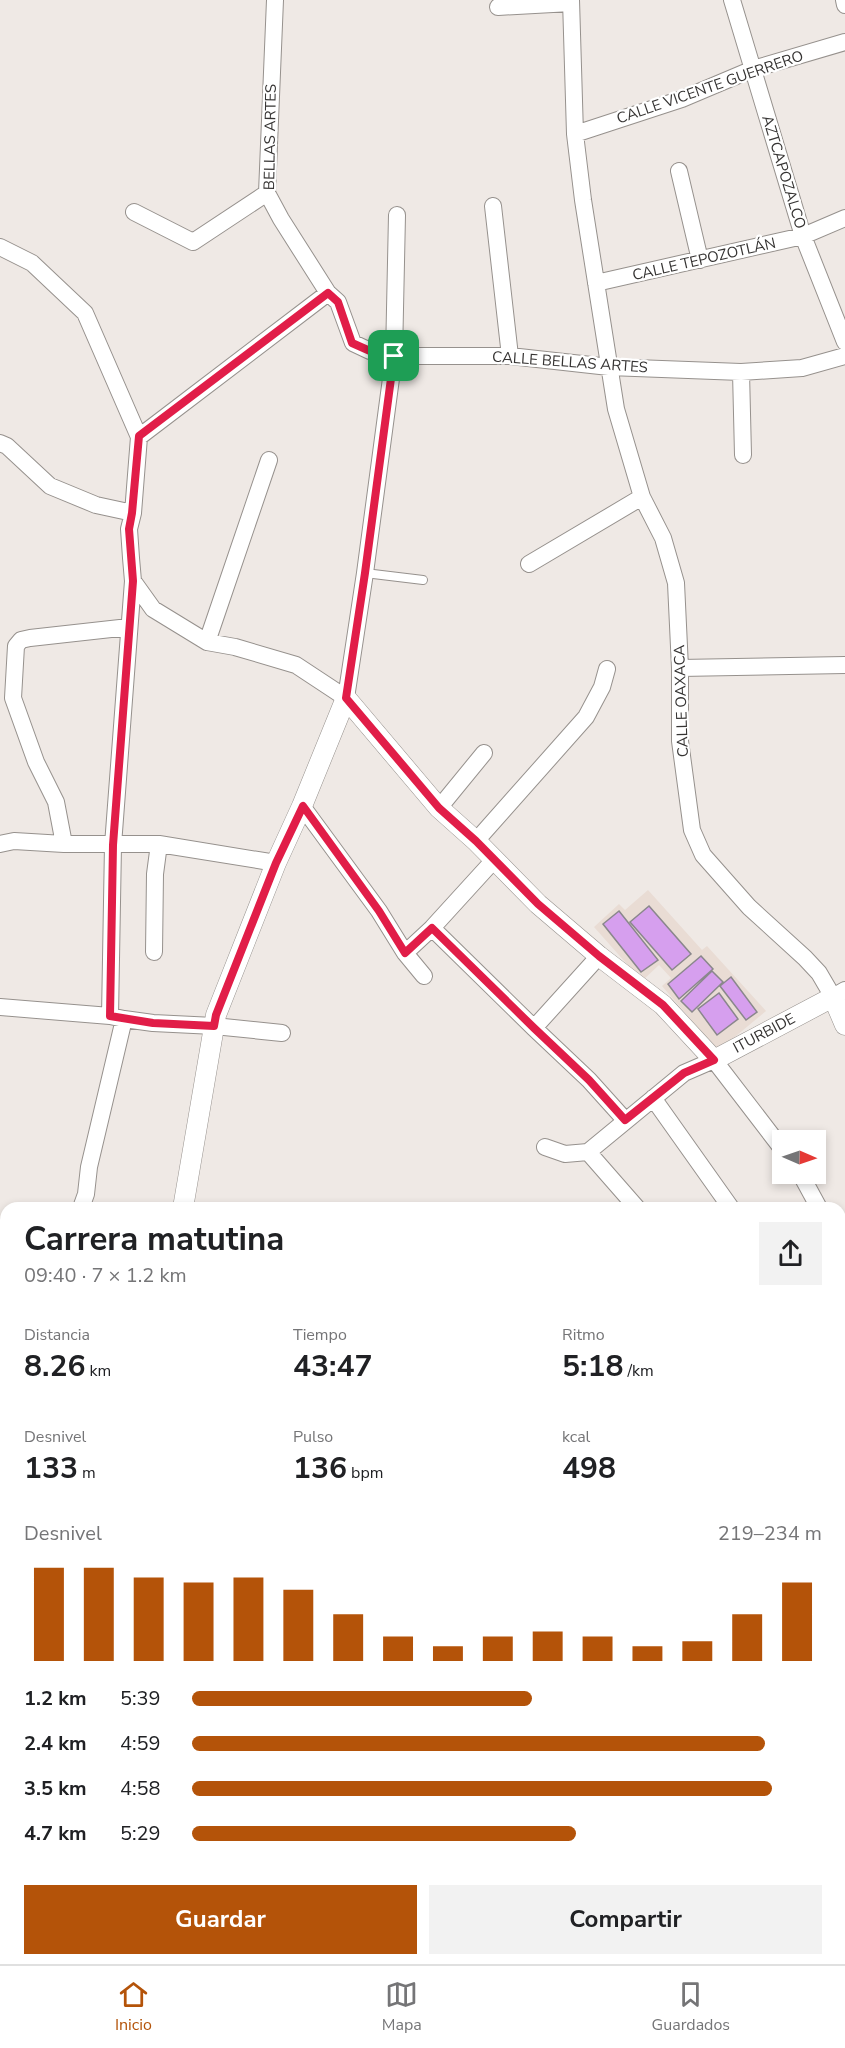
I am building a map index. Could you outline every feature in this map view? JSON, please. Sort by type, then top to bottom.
[{"type":"street","name":"BELLAS ARTES","points":[[275,0],[267,193],[328,293]]},
{"type":"street","name":"AZTCAPOZALCO","points":[[732,0],[803,236],[845,342]]},
{"type":"street","points":[[844,0],[845,5]]},
{"type":"street","points":[[498,7],[571,1]]},
{"type":"street","name":"CALLE OAXACA","points":[[571,1],[575,134],[616,409],[642,497],[663,538],[675,583],[680,668],[680,741],[692,830],[704,855],[749,907],[805,958],[839,993],[845,1024]]},
{"type":"street","name":"CALLE VICENTE GUERRERO","points":[[575,134],[682,99],[753,69],[845,42]]},
{"type":"street","points":[[679,171],[700,260]]},
{"type":"street","points":[[134,212],[193,242],[267,193]]},
{"type":"street","points":[[493,206],[510,356]]},
{"type":"street","points":[[184,1202],[216,1015],[276,863],[303,806],[346,698],[394,356],[397,215]]},
{"type":"street","name":"CALLE TEPOZOTLÁN","points":[[596,283],[803,236],[845,218]]},
{"type":"street","points":[[0,247],[32,263],[85,313],[139,436],[129,529],[133,581],[113,845],[117,1018],[83,1202]]},
{"type":"street","points":[[139,436],[328,293]]},
{"type":"street","name":"CALLE BELLAS ARTES","points":[[328,293],[338,302],[352,343],[370,351],[394,356],[510,356],[609,367],[741,372],[802,368],[845,356]]},
{"type":"street","points":[[741,372],[743,455]]},
{"type":"street","points":[[0,443],[7,446],[50,486],[96,505],[132,513]]},
{"type":"street","points":[[207,642],[269,459]]},
{"type":"street","points":[[529,564],[642,497]]},
{"type":"street","points":[[133,581],[153,609],[207,642],[235,646],[296,665],[346,698],[439,808],[476,841],[538,904],[599,956],[663,1005],[714,1060],[772,1136]]},
{"type":"street","points":[[64,844],[56,802],[36,762],[13,698],[16,646],[21,640],[30,638],[129,627]]},
{"type":"street","points":[[680,668],[845,665]]},
{"type":"street","points":[[476,841],[586,717],[602,687],[607,669]]},
{"type":"street","points":[[439,808],[484,753]]},
{"type":"street","points":[[303,806],[379,911],[405,953],[424,976]]},
{"type":"street","points":[[0,844],[14,841],[64,844],[159,844],[276,863]]},
{"type":"street","points":[[154,952],[155,874],[159,844]]},
{"type":"street","points":[[405,953],[432,928],[494,860]]},
{"type":"street","points":[[432,928],[589,1080],[625,1120]]},
{"type":"street","points":[[534,1028],[599,956]]},
{"type":"street","name":"ITURBIDE","points":[[588,1152],[684,1073],[714,1060],[839,993]]},
{"type":"street","points":[[0,1007],[153,1023],[282,1033]]},
{"type":"street","points":[[653,1098],[727,1202]]},
{"type":"street","points":[[545,1147],[565,1154],[588,1152],[632,1202]]},
{"type":"street","points":[[806,1184],[816,1202]]},
{"type":"lane","points":[[365,573],[423,579]]},
{"type":"shaded area","points":[[648,890],[702,950],[707,946],[766,1011],[718,1051],[662,986],[671,978],[659,965],[642,981],[594,927],[619,904],[625,910]]},
{"type":"building","points":[[649,906],[691,954],[672,970],[630,922]]},
{"type":"building","points":[[619,911],[658,960],[641,972],[603,924]]},
{"type":"building","points":[[701,956],[713,969],[679,999],[668,984]]},
{"type":"building","points":[[712,971],[723,982],[692,1012],[681,1001]]},
{"type":"building","points":[[731,977],[757,1012],[746,1020],[720,986]]},
{"type":"building","points":[[719,993],[738,1019],[717,1035],[698,1009]]},
{"type":"route","points":[[328,293],[338,302],[352,343],[370,351],[394,356],[346,698],[439,808],[476,841],[538,904],[599,956],[663,1005],[714,1060],[684,1073],[625,1120],[589,1080],[432,928],[405,953],[379,911],[303,806],[276,863],[216,1015],[214,1026],[138,1022],[110,1016],[113,845],[133,581],[129,529],[139,436],[328,293]]}]
